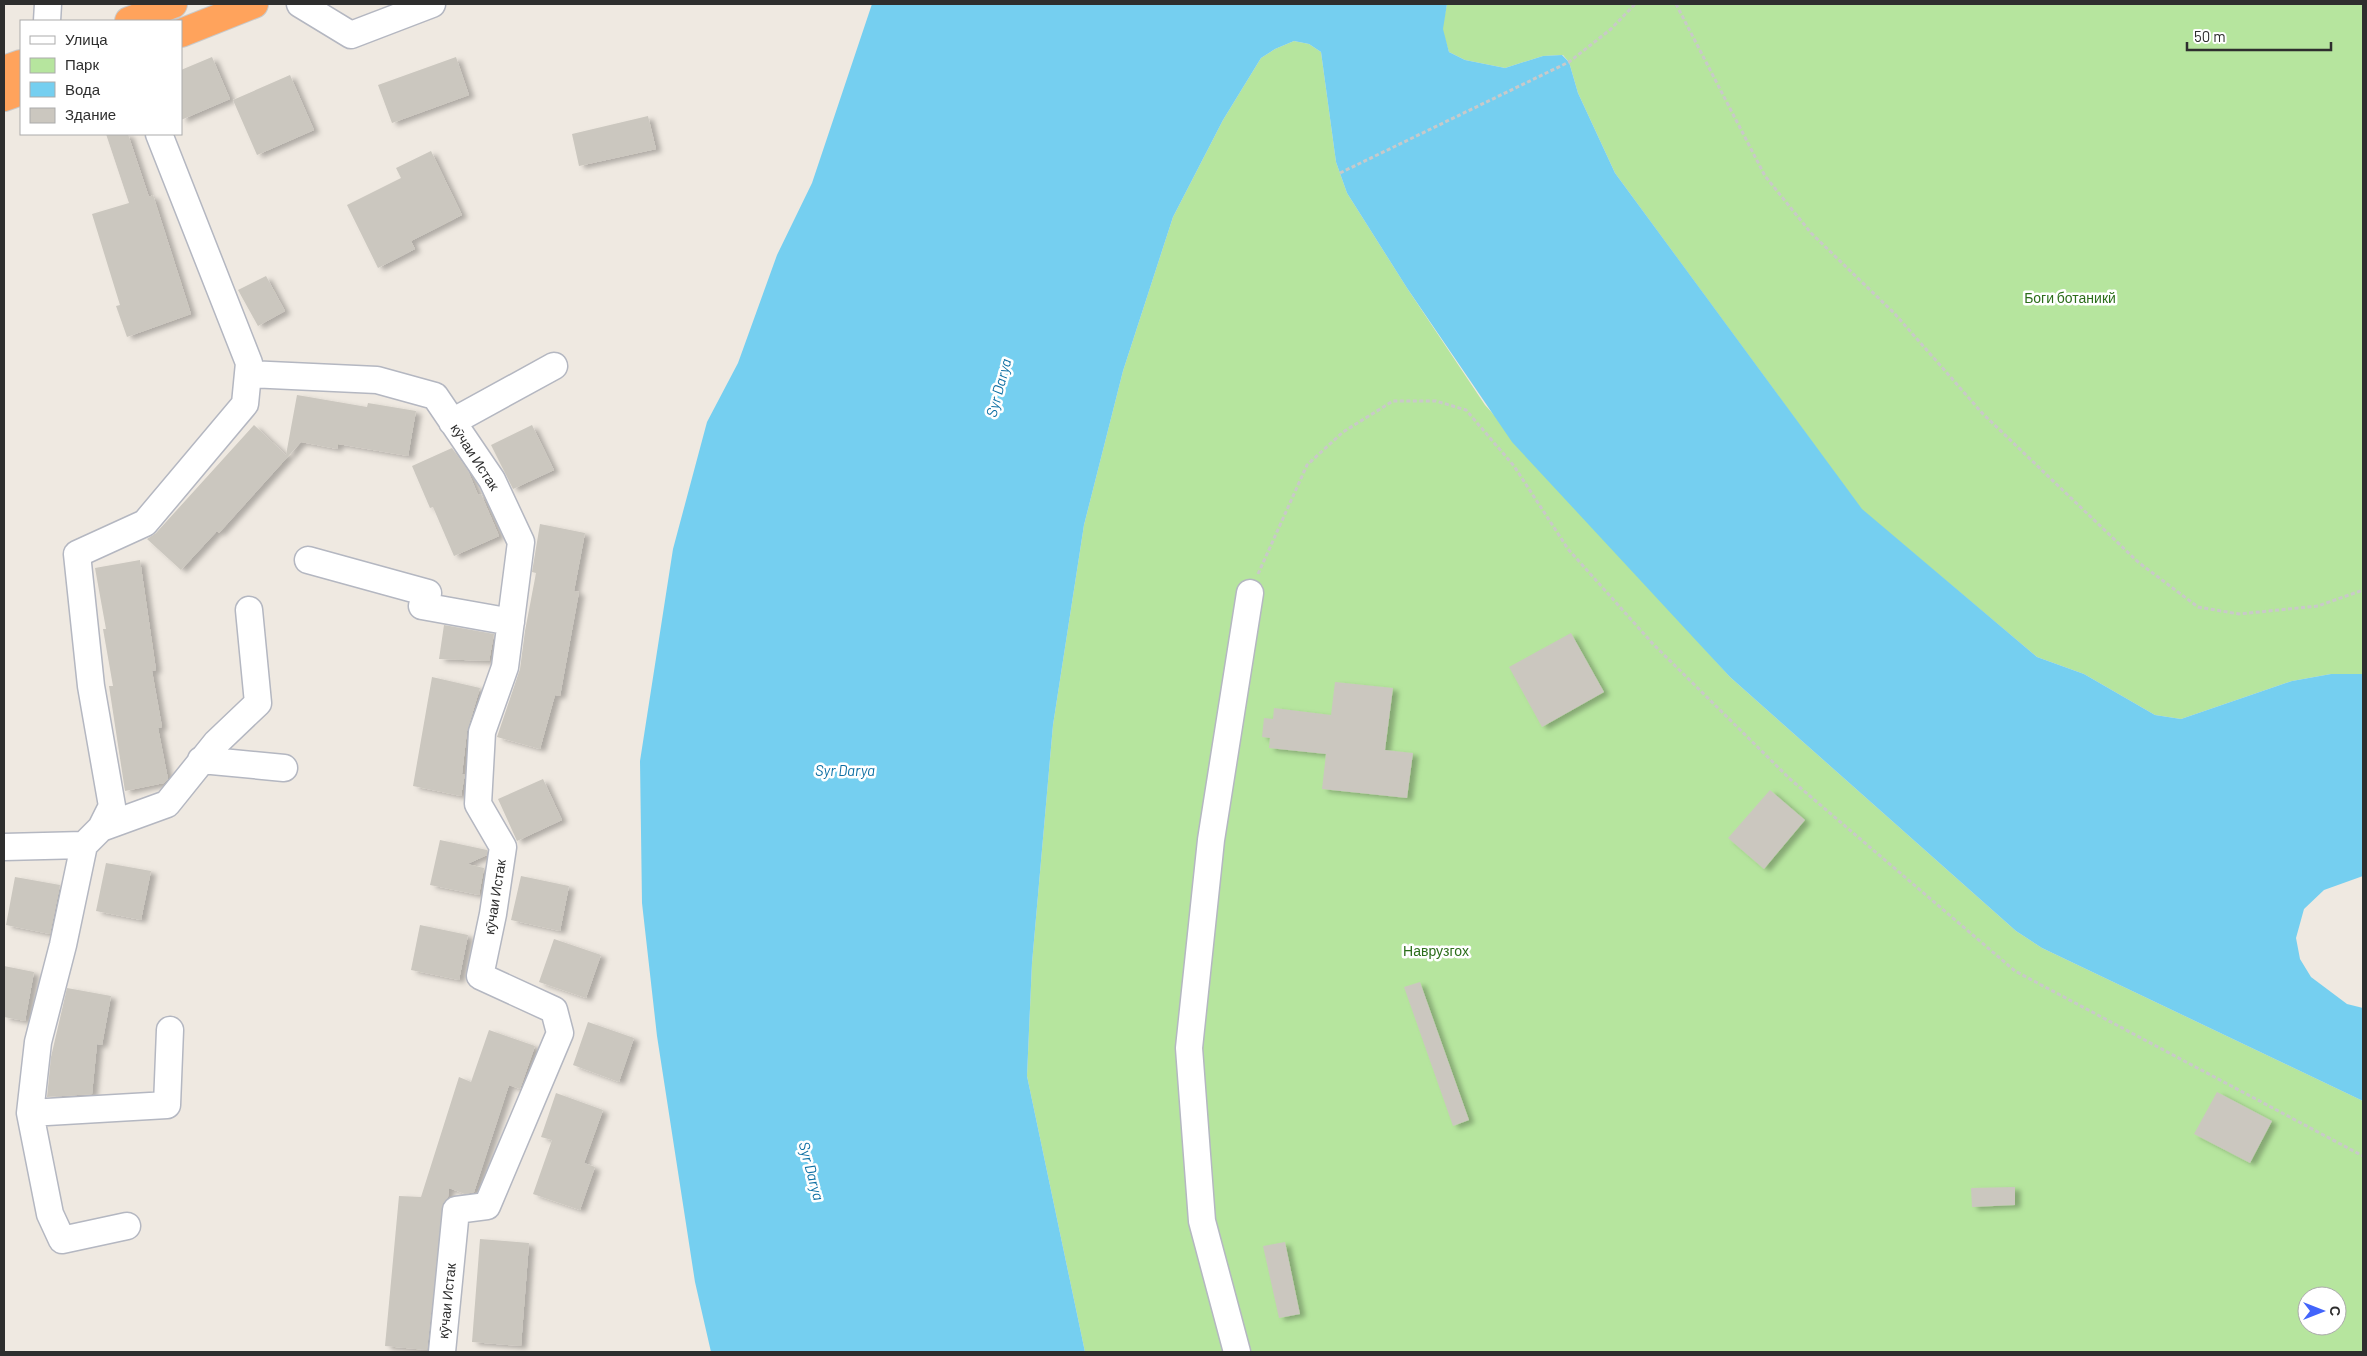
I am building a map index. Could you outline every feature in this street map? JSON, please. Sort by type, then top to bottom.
[{"type":"highway","points":[[132,20],[173,4]]},
{"type":"highway","points":[[182,33],[254,4]]},
{"type":"highway","points":[[4,70],[20,64]]},
{"type":"highway","points":[[4,96],[20,90]]},
{"type":"street","points":[[47,20],[48,4]]},
{"type":"street","points":[[300,4],[351,35],[432,4]]},
{"type":"street","points":[[127,1226],[62,1240],[50,1214],[30,1113],[38,1042],[92,836],[112,806],[91,686],[77,554],[145,523],[245,404],[249,362],[159,135]]},
{"type":"street","points":[[452,422],[554,366]]},
{"type":"street","name":"кӯчаи Истак","points":[[248,374],[377,380],[434,396],[492,480],[521,542],[504,667],[482,732],[478,804],[503,847],[493,914],[480,976],[554,1010],[560,1033],[487,1206],[456,1210],[442,1352]]},
{"type":"street","points":[[308,560],[428,593],[422,606],[511,622]]},
{"type":"street","points":[[1237,1352],[1202,1221],[1189,1048],[1211,840],[1250,593]]},
{"type":"street","points":[[4,847],[92,836],[167,804],[201,760],[258,703],[249,610]]},
{"type":"street","points":[[201,760],[284,768]]},
{"type":"street","points":[[30,1113],[167,1105],[170,1030]]},
{"type":"path","points":[[1340,173],[1569,62],[1610,29],[1635,4]]},
{"type":"path","points":[[1676,4],[1765,176],[1811,233],[1895,314],[1983,414],[2138,562],[2198,608],[2239,614],[2318,606],[2363,590]]},
{"type":"path","points":[[1250,593],[1307,465],[1343,432],[1393,401],[1436,401],[1466,410],[1514,466],[1568,549],[1653,644],[1790,779],[2015,971],[2363,1156]]},
{"type":"green space","name":"Боги ботаникй","points":[[1447,4],[2363,4],[2363,674],[2331,674],[2292,681],[2181,719],[2155,715],[2084,674],[2037,657],[1862,510],[1615,173],[1578,93],[1569,62],[1563,55],[1543,56],[1505,68],[1465,60],[1449,52],[1442,29]]},
{"type":"green space","name":"Наврузгох","points":[[1294,41],[1309,44],[1321,52],[1336,162],[1347,193],[1407,288],[1485,405],[1730,677],[2016,931],[2042,948],[2363,1101],[2363,1352],[1085,1352],[1027,1076],[1032,963],[1053,725],[1084,525],[1123,371],[1173,217],[1223,120],[1261,58],[1275,49]]},
{"type":"water","name":"Syr Darya","points":[[872,4],[1447,4],[1443,29],[1449,52],[1465,60],[1505,68],[1543,56],[1562,55],[1569,62],[1578,93],[1615,173],[1862,509],[2037,657],[2084,674],[2155,715],[2181,719],[2292,681],[2331,674],[2363,674],[2363,876],[2324,890],[2304,909],[2296,938],[2300,959],[2311,977],[2347,1004],[2363,1008],[2363,1101],[2042,948],[2016,931],[1730,677],[1512,442],[1407,288],[1347,193],[1336,162],[1321,52],[1309,44],[1294,41],[1275,49],[1261,58],[1223,120],[1173,217],[1123,371],[1084,525],[1053,725],[1032,963],[1027,1076],[1085,1352],[711,1352],[695,1282],[657,1036],[642,903],[640,761],[673,549],[707,422],[738,363],[777,255],[812,183]]},
{"type":"building","points":[[212,57],[230,99],[182,120],[182,70]]},
{"type":"building","points":[[456,57],[469,95],[392,123],[378,85]]},
{"type":"building","points":[[290,75],[314,130],[257,155],[233,100]]},
{"type":"building","points":[[648,116],[656,149],[579,166],[572,134]]},
{"type":"building","points":[[106,135],[128,135],[149,197],[153,195],[191,314],[127,337],[116,306],[120,305],[92,214],[129,203]]},
{"type":"building","points":[[431,151],[462,215],[411,241],[415,249],[378,268],[347,205],[401,178],[396,168]]},
{"type":"building","points":[[266,276],[285,311],[258,326],[238,290]]},
{"type":"building","points":[[297,395],[367,407],[368,403],[416,411],[408,456],[338,444],[337,449],[301,442],[219,533],[217,531],[181,570],[147,539],[156,533],[254,425],[286,455]]},
{"type":"building","points":[[532,425],[554,470],[513,489],[491,445]]},
{"type":"building","points":[[452,448],[468,471],[478,495],[481,494],[499,536],[454,556],[433,507],[430,508],[412,466]]},
{"type":"building","points":[[540,524],[585,533],[574,591],[579,592],[560,696],[555,695],[540,749],[497,737],[520,669],[536,573],[532,572]]},
{"type":"building","points":[[140,560],[156,670],[152,671],[162,727],[158,728],[168,779],[164,783],[125,791],[109,686],[113,686],[103,629],[106,629],[95,568]]},
{"type":"building","points":[[444,625],[494,634],[489,661],[439,659]]},
{"type":"building","points":[[1571,633],[1604,692],[1542,727],[1509,667]]},
{"type":"building","points":[[432,677],[480,688],[467,731],[462,774],[465,775],[461,796],[413,786]]},
{"type":"building","points":[[1335,682],[1393,688],[1385,750],[1413,753],[1407,798],[1322,789],[1326,754],[1269,748],[1270,738],[1262,737],[1264,718],[1273,719],[1274,708],[1331,715]]},
{"type":"building","points":[[543,779],[562,820],[517,841],[498,799]]},
{"type":"building","points":[[1770,790],[1805,820],[1764,869],[1728,838]]},
{"type":"building","points":[[440,840],[487,850],[487,855],[467,864],[484,868],[479,895],[430,885]]},
{"type":"building","points":[[106,863],[151,871],[141,920],[96,911]]},
{"type":"building","points":[[521,876],[569,886],[560,931],[511,920]]},
{"type":"building","points":[[15,877],[60,885],[50,934],[6,925]]},
{"type":"building","points":[[420,925],[468,935],[459,980],[411,970]]},
{"type":"building","points":[[554,939],[601,955],[586,998],[539,982]]},
{"type":"building","points":[[4,966],[34,972],[25,1021],[4,1017]]},
{"type":"building","points":[[1420,982],[1469,1120],[1453,1126],[1404,987]]},
{"type":"building","points":[[67,988],[111,996],[102,1045],[97,1044],[92,1094],[47,1097],[51,1057]]},
{"type":"building","points":[[588,1022],[634,1038],[619,1082],[573,1065]]},
{"type":"building","points":[[489,1030],[535,1046],[520,1089],[509,1085],[474,1192],[465,1194],[449,1188],[448,1197],[443,1203],[427,1350],[385,1346],[399,1196],[421,1197],[459,1077],[471,1082]]},
{"type":"building","points":[[2217,1092],[2272,1121],[2250,1163],[2194,1134]]},
{"type":"building","points":[[556,1093],[603,1110],[584,1163],[595,1167],[580,1210],[533,1194],[552,1140],[541,1137]]},
{"type":"building","points":[[2015,1187],[2015,1205],[1972,1207],[1971,1188]]},
{"type":"building","points":[[480,1239],[529,1243],[521,1346],[472,1342]]},
{"type":"building","points":[[1285,1242],[1300,1314],[1279,1318],[1263,1246]]}]
